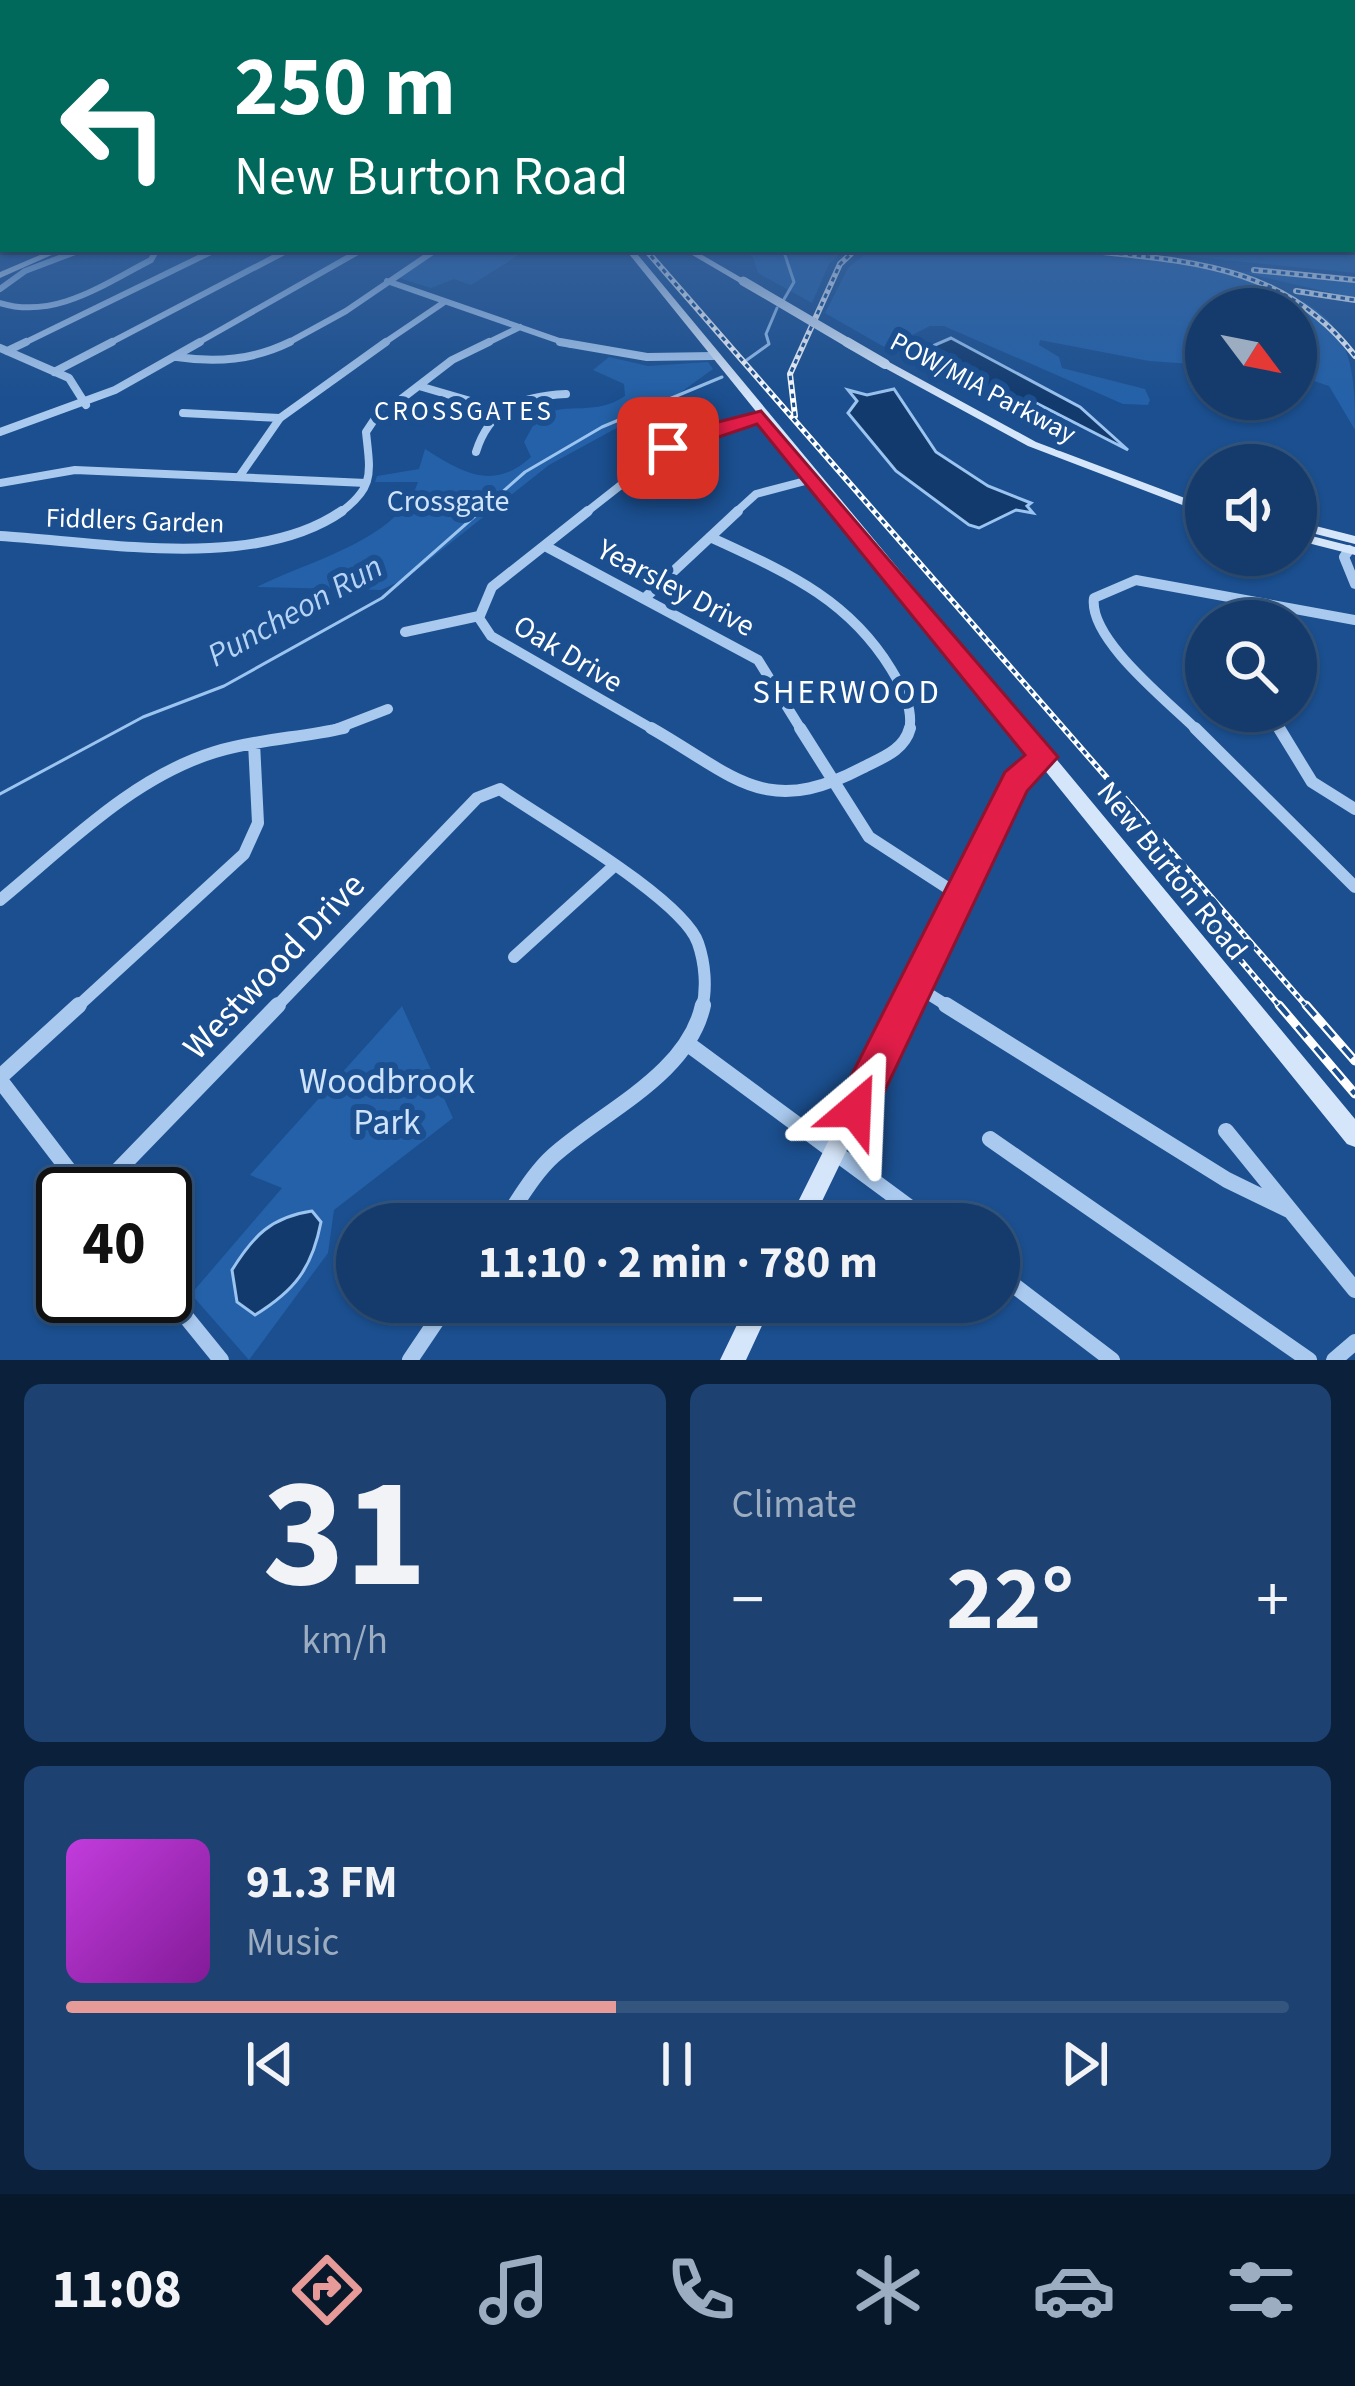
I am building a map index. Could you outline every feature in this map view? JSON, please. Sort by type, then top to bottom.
[{"type":"street","points":[[0,303],[28,310],[52,305],[119,274]]},
{"type":"street","points":[[4,350],[163,274]]},
{"type":"street","points":[[54,372],[241,274]]},
{"type":"street","points":[[0,433],[86,404],[319,274]]},
{"type":"street","points":[[177,357],[220,364],[264,355],[396,274]]},
{"type":"street","name":"New Burton Road","points":[[648,274],[1355,1136]]},
{"type":"street","name":"POW/MIA Parkway","points":[[739,274],[746,278]]},
{"type":"street","name":"POW/MIA Parkway","points":[[741,274],[1032,444],[1185,502]]},
{"type":"street","points":[[386,281],[443,303],[634,359],[713,356]]},
{"type":"street","points":[[239,477],[280,418],[443,303]]},
{"type":"street","points":[[0,484],[53,470],[366,483],[373,467],[366,432],[452,361],[520,327]]},
{"type":"street","points":[[4,350],[75,382],[86,404]]},
{"type":"street","name":"POW/MIA Parkway","points":[[887,360],[1051,442],[1185,492]]},
{"type":"street","points":[[419,386],[498,409]]},
{"type":"street","points":[[476,452],[483,428],[498,409],[520,399],[566,394]]},
{"type":"street","points":[[183,413],[280,418]]},
{"type":"street","name":"Oak Drive","points":[[710,537],[838,603],[908,695],[914,717],[902,745],[834,783],[793,797],[742,783],[491,637],[479,616],[484,595],[675,442],[761,417]]},
{"type":"street","points":[[646,597],[756,494],[813,479]]},
{"type":"street","name":"Fiddlers Garden","points":[[0,536],[255,545],[320,524],[348,505],[366,483]]},
{"type":"street","points":[[1317,533],[1352,547]]},
{"type":"street","points":[[1317,540],[1352,547]]},
{"type":"street","name":"Yearsley Drive","points":[[544,545],[758,660],[880,848],[960,896]]},
{"type":"street","points":[[1352,547],[1344,557],[1355,584]]},
{"type":"street","points":[[1185,719],[1104,637],[1092,611],[1094,598],[1136,580],[1244,600]]},
{"type":"street","points":[[1317,613],[1355,620]]},
{"type":"street","points":[[405,632],[479,616]]},
{"type":"street","points":[[0,900],[166,773],[206,754],[342,730],[388,710]]},
{"type":"street","points":[[1199,732],[1355,887]]},
{"type":"street","points":[[1280,732],[1286,753],[1310,782],[1348,806]]},
{"type":"street","points":[[70,1167],[0,1078],[244,854],[258,823],[254,743]]},
{"type":"street","points":[[809,1203],[1016,782],[1044,757]]},
{"type":"street","name":"Westwood Drive","points":[[117,1167],[477,798],[500,789],[614,866]]},
{"type":"street","points":[[514,957],[614,866],[672,906],[698,940],[706,989],[688,1044],[549,1159],[517,1203]]},
{"type":"street","points":[[916,986],[1227,1180],[1289,1210]]},
{"type":"street","points":[[688,1044],[903,1203]]},
{"type":"street","points":[[1226,1131],[1355,1290]]},
{"type":"street","points":[[990,1139],[1309,1360]]},
{"type":"street","points":[[1020,1290],[1112,1360]]},
{"type":"street","points":[[191,1323],[221,1360]]},
{"type":"street","points":[[410,1360],[435,1323]]},
{"type":"street","points":[[733,1360],[751,1323]]},
{"type":"street","points":[[1334,1360],[1355,1342]]},
{"type":"green space","points":[[488,274],[471,285],[454,279],[431,288],[399,278]]},
{"type":"green space","points":[[761,274],[824,274],[812,303]]},
{"type":"green space","points":[[845,274],[1227,274],[1270,288],[1185,288],[1185,364],[1040,340],[1039,345],[1059,357],[1062,368],[1145,389],[1148,405],[1123,404],[944,326],[930,326],[886,348],[825,313]]},
{"type":"green space","points":[[1251,274],[1268,274],[1355,282],[1355,298]]},
{"type":"green space","points":[[1317,314],[1333,326],[1350,363],[1355,430],[1329,386],[1317,382]]},
{"type":"green space","name":"Crossgate","points":[[609,357],[648,366],[708,362],[713,369],[677,395],[549,465],[405,579],[381,590],[257,587],[349,547],[391,520],[418,482],[375,482],[377,476],[419,469],[425,449],[478,475],[504,474],[517,468],[531,457],[524,442],[539,415],[604,406],[625,396],[624,384],[593,370]]},
{"type":"green space","name":"Woodbrook Park","points":[[402,1006],[453,1118],[343,1203],[336,1203],[328,1253],[249,1360],[192,1293],[282,1188],[250,1175]]},
{"type":"shaded area","points":[[951,338],[1080,407],[1128,450],[1036,403],[1010,399],[972,381],[956,362],[921,351]]},
{"type":"shaded area","points":[[894,389],[936,452],[988,486],[1031,503],[1027,506],[1033,513],[1016,510],[979,528],[969,525],[896,471],[848,413],[857,401],[848,390],[867,395]]},
{"type":"shaded area","points":[[312,1211],[321,1222],[306,1266],[291,1287],[255,1315],[237,1302],[232,1270],[264,1230]]},
{"type":"waterway","name":"Puncheon Run","points":[[783,301],[794,282],[791,274]]},
{"type":"waterway","name":"Puncheon Run","points":[[744,362],[769,344],[766,334],[777,308]]},
{"type":"waterway","name":"Puncheon Run","points":[[0,794],[143,717],[224,686],[382,598],[525,472],[602,427],[722,377]]},
{"type":"railway","points":[[667,274],[1308,1008]]},
{"type":"railway","points":[[795,416],[790,374],[835,274]]},
{"type":"railway","points":[[1235,274],[1296,301],[1355,356]]},
{"type":"railway","points":[[1299,274],[1355,280]]},
{"type":"railway","points":[[1317,294],[1355,300]]},
{"type":"railway","points":[[1176,884],[1281,1008]]},
{"type":"railway","points":[[1279,1005],[1355,1094]]},
{"type":"railway","points":[[1306,1005],[1355,1061]]},
{"type":"district","name":"CROSSGATES","points":[[464,411]]},
{"type":"district","name":"SHERWOOD","points":[[847,692]]},
{"type":"route","points":[[668,448],[694,434],[761,417],[1044,757],[1016,782],[855,1110]]}]
